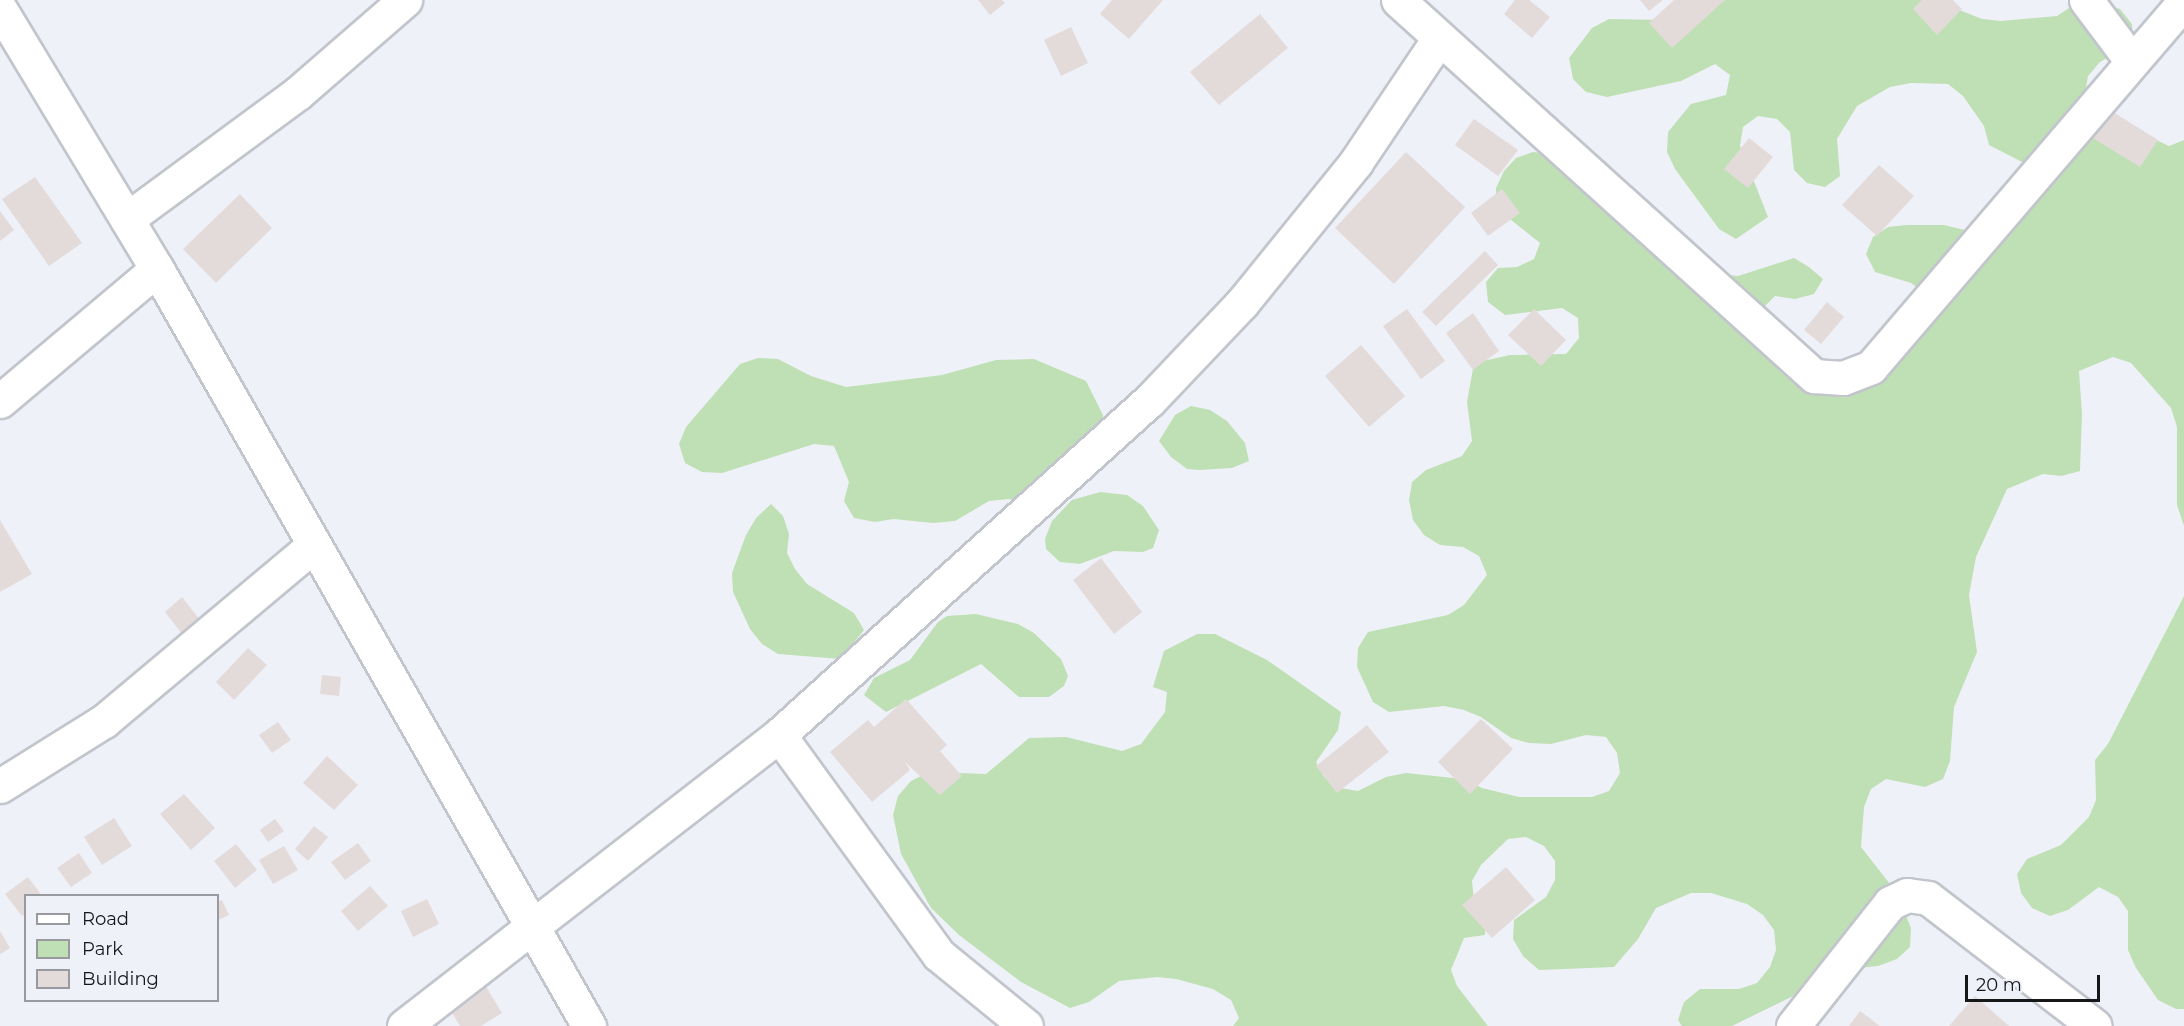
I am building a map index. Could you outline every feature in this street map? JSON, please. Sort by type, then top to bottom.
[{"type":"street","points":[[127,219],[298,93],[405,0]]},
{"type":"street","points":[[1398,0],[1438,40],[1815,376],[1843,378],[1871,367],[2131,60],[2184,2]]},
{"type":"street","points":[[2086,0],[2131,60]]},
{"type":"street","points":[[0,9],[158,269],[589,1026]]},
{"type":"street","points":[[404,1026],[779,735],[1149,401],[1242,303],[1356,162],[1438,40]]},
{"type":"street","points":[[0,401],[158,269]]},
{"type":"street","points":[[0,786],[104,721],[314,545]]},
{"type":"street","points":[[779,735],[939,955],[1026,1026]]},
{"type":"street","points":[[1793,1026],[1890,903],[1907,895],[1928,898],[2095,1026]]},
{"type":"green space","points":[[1711,0],[1934,0],[1982,19],[2001,21],[2057,16],[2081,0],[2101,3],[2120,9],[2132,24],[2133,43],[2100,62],[2088,76],[2085,94],[2152,138],[2169,146],[2184,140],[2184,526],[2177,505],[2177,427],[2171,408],[2131,363],[2113,357],[2079,371],[2082,414],[2080,471],[2061,476],[2043,474],[2007,489],[1976,557],[1969,595],[1977,652],[1954,707],[1950,761],[1943,779],[1925,787],[1886,779],[1871,789],[1864,807],[1861,847],[1897,893],[1911,928],[1910,947],[1897,959],[1878,966],[1819,972],[1793,996],[1732,1026],[1682,1026],[1678,1020],[1684,1002],[1700,989],[1739,989],[1757,983],[1770,967],[1776,950],[1774,930],[1763,915],[1747,904],[1711,893],[1691,893],[1656,908],[1638,939],[1614,967],[1539,970],[1523,956],[1513,939],[1514,920],[1546,897],[1555,880],[1555,861],[1544,846],[1526,837],[1508,839],[1481,865],[1472,881],[1474,900],[1486,914],[1485,935],[1464,938],[1451,970],[1457,986],[1488,1026],[1233,1026],[1239,1018],[1231,1000],[1213,989],[1176,979],[1157,977],[1119,981],[1089,1002],[1070,1008],[1021,982],[959,935],[931,908],[901,854],[893,815],[898,796],[911,781],[929,772],[986,774],[1029,738],[1066,737],[1122,751],[1141,744],[1165,712],[1167,692],[1153,687],[1164,651],[1197,634],[1215,634],[1267,660],[1341,712],[1338,730],[1316,762],[1324,777],[1340,788],[1358,791],[1386,777],[1406,773],[1463,779],[1482,788],[1519,797],[1592,797],[1609,791],[1620,773],[1617,753],[1606,737],[1586,735],[1551,744],[1529,743],[1511,738],[1481,717],[1464,710],[1444,706],[1389,712],[1373,702],[1357,667],[1358,648],[1368,632],[1448,615],[1464,605],[1487,575],[1479,556],[1463,547],[1440,545],[1424,535],[1413,520],[1409,500],[1412,482],[1426,470],[1462,456],[1472,441],[1467,402],[1474,363],[1510,355],[1566,354],[1579,338],[1578,318],[1562,308],[1505,315],[1488,302],[1486,282],[1498,268],[1517,267],[1534,259],[1540,243],[1496,208],[1496,188],[1504,171],[1516,158],[1533,152],[1604,160],[1719,274],[1738,276],[1794,258],[1823,279],[1814,294],[1795,299],[1775,296],[1762,309],[1830,366],[1927,328],[1936,311],[1926,294],[1911,283],[1875,272],[1866,254],[1873,237],[1888,227],[1907,225],[1944,225],[1981,234],[2030,182],[2024,163],[1989,145],[1984,126],[1963,96],[1948,84],[1911,83],[1890,87],[1857,106],[1837,139],[1840,176],[1825,187],[1807,183],[1794,170],[1790,132],[1777,119],[1758,116],[1743,127],[1740,146],[1768,217],[1736,239],[1719,229],[1675,169],[1667,152],[1668,132],[1691,104],[1726,95],[1730,75],[1715,64],[1681,81],[1607,97],[1586,92],[1573,79],[1569,58],[1592,28],[1609,19],[1665,20]]},
{"type":"green space","points":[[758,358],[778,359],[811,376],[846,387],[942,375],[996,360],[1034,359],[1086,381],[1103,415],[1106,433],[1027,505],[1009,499],[989,501],[955,521],[933,523],[894,519],[875,522],[854,518],[844,501],[849,482],[834,446],[814,444],[722,473],[702,472],[685,463],[679,444],[686,427],[740,364]]},
{"type":"green space","points":[[1191,406],[1210,410],[1227,421],[1245,443],[1249,461],[1232,468],[1199,470],[1187,469],[1171,457],[1159,441],[1175,415]]},
{"type":"green space","points":[[1100,492],[1127,495],[1143,506],[1159,530],[1153,548],[1143,552],[1114,551],[1080,564],[1060,562],[1046,549],[1045,539],[1052,521],[1072,500]]},
{"type":"green space","points":[[771,504],[783,516],[789,534],[787,553],[795,569],[807,584],[854,613],[864,630],[841,659],[778,654],[762,644],[750,629],[733,592],[732,573],[746,535],[756,518]]},
{"type":"green space","points":[[2184,596],[2184,1009],[2176,1009],[2158,1000],[2136,968],[2128,950],[2128,911],[2118,897],[2099,887],[2068,910],[2050,916],[2032,908],[2021,893],[2017,874],[2027,859],[2061,845],[2089,817],[2096,800],[2095,760],[2108,744]]},
{"type":"green space","points":[[976,614],[1018,624],[1034,633],[1061,659],[1068,676],[1064,686],[1049,697],[1019,697],[981,664],[886,712],[864,695],[874,678],[910,660],[938,622],[947,616]]},
{"type":"building","points":[[978,0],[1002,0],[1005,3],[990,15]]},
{"type":"building","points":[[1112,0],[1163,0],[1129,39],[1100,14]]},
{"type":"building","points":[[1515,0],[1529,0],[1550,17],[1532,38],[1504,14]]},
{"type":"building","points":[[1640,0],[1663,0],[1649,11]]},
{"type":"building","points":[[1674,0],[1725,0],[1672,48],[1649,23]]},
{"type":"building","points":[[1922,0],[1953,0],[1962,9],[1937,35],[1913,9]]},
{"type":"building","points":[[1260,14],[1288,48],[1219,105],[1190,72]]},
{"type":"building","points":[[1071,27],[1088,63],[1061,76],[1044,40]]},
{"type":"building","points":[[2108,109],[2158,140],[2140,167],[2091,137]]},
{"type":"building","points":[[1474,119],[1518,150],[1498,176],[1455,145]]},
{"type":"building","points":[[1749,138],[1773,157],[1748,188],[1724,169]]},
{"type":"building","points":[[1406,152],[1465,207],[1394,284],[1335,228]]},
{"type":"building","points":[[1879,165],[1914,196],[1877,236],[1842,205]]},
{"type":"building","points":[[35,177],[82,243],[49,266],[2,199]]},
{"type":"building","points":[[1502,189],[1520,213],[1488,236],[1471,213]]},
{"type":"building","points":[[240,194],[272,228],[216,283],[183,249]]},
{"type":"building","points":[[0,211],[14,230],[0,241]]},
{"type":"building","points":[[1485,251],[1498,265],[1436,326],[1422,312]]},
{"type":"building","points":[[1827,302],[1844,317],[1821,344],[1804,330]]},
{"type":"building","points":[[1407,309],[1445,361],[1421,379],[1383,326]]},
{"type":"building","points":[[1534,309],[1566,340],[1541,366],[1508,335]]},
{"type":"building","points":[[1473,313],[1499,351],[1473,370],[1446,333]]},
{"type":"building","points":[[1361,345],[1405,396],[1369,427],[1325,376]]},
{"type":"building","points":[[0,520],[32,574],[0,592]]},
{"type":"building","points":[[1101,558],[1142,612],[1114,634],[1073,580]]},
{"type":"building","points":[[182,597],[200,620],[182,634],[165,612]]},
{"type":"building","points":[[248,648],[267,665],[234,700],[216,682]]},
{"type":"building","points":[[322,675],[341,677],[339,696],[320,694]]},
{"type":"building","points":[[906,699],[947,745],[940,751],[962,776],[940,795],[905,762],[910,770],[872,802],[830,752],[868,720],[874,727]]},
{"type":"building","points":[[1481,719],[1513,749],[1470,794],[1438,762]]},
{"type":"building","points":[[278,722],[291,740],[272,753],[259,735]]},
{"type":"building","points":[[1367,725],[1389,752],[1337,793],[1316,766]]},
{"type":"building","points":[[327,756],[358,785],[334,810],[303,783]]},
{"type":"building","points":[[184,794],[215,828],[191,850],[160,814]]},
{"type":"building","points":[[114,818],[132,846],[102,865],[84,837]]},
{"type":"building","points":[[275,819],[284,831],[268,842],[260,830]]},
{"type":"building","points":[[314,826],[328,837],[308,861],[295,849]]},
{"type":"building","points":[[358,843],[371,861],[345,880],[331,862]]},
{"type":"building","points":[[236,844],[257,870],[235,888],[214,861]]},
{"type":"building","points":[[284,846],[298,870],[273,884],[259,860]]},
{"type":"building","points":[[79,853],[92,873],[71,887],[57,868]]},
{"type":"building","points":[[1506,867],[1535,900],[1492,938],[1462,905]]},
{"type":"building","points":[[28,877],[41,894],[24,894],[24,915],[22,916],[5,894]]},
{"type":"building","points":[[370,886],[388,906],[358,931],[341,911]]},
{"type":"building","points":[[427,899],[439,924],[413,937],[401,911]]},
{"type":"building","points":[[222,900],[229,915],[219,920],[219,902]]},
{"type":"building","points":[[0,931],[10,948],[0,954]]},
{"type":"building","points":[[482,980],[502,1013],[481,1026],[460,1026],[446,1003]]},
{"type":"building","points":[[1975,996],[2009,1026],[1949,1026]]},
{"type":"building","points":[[1860,1011],[1880,1026],[1849,1026]]}]
